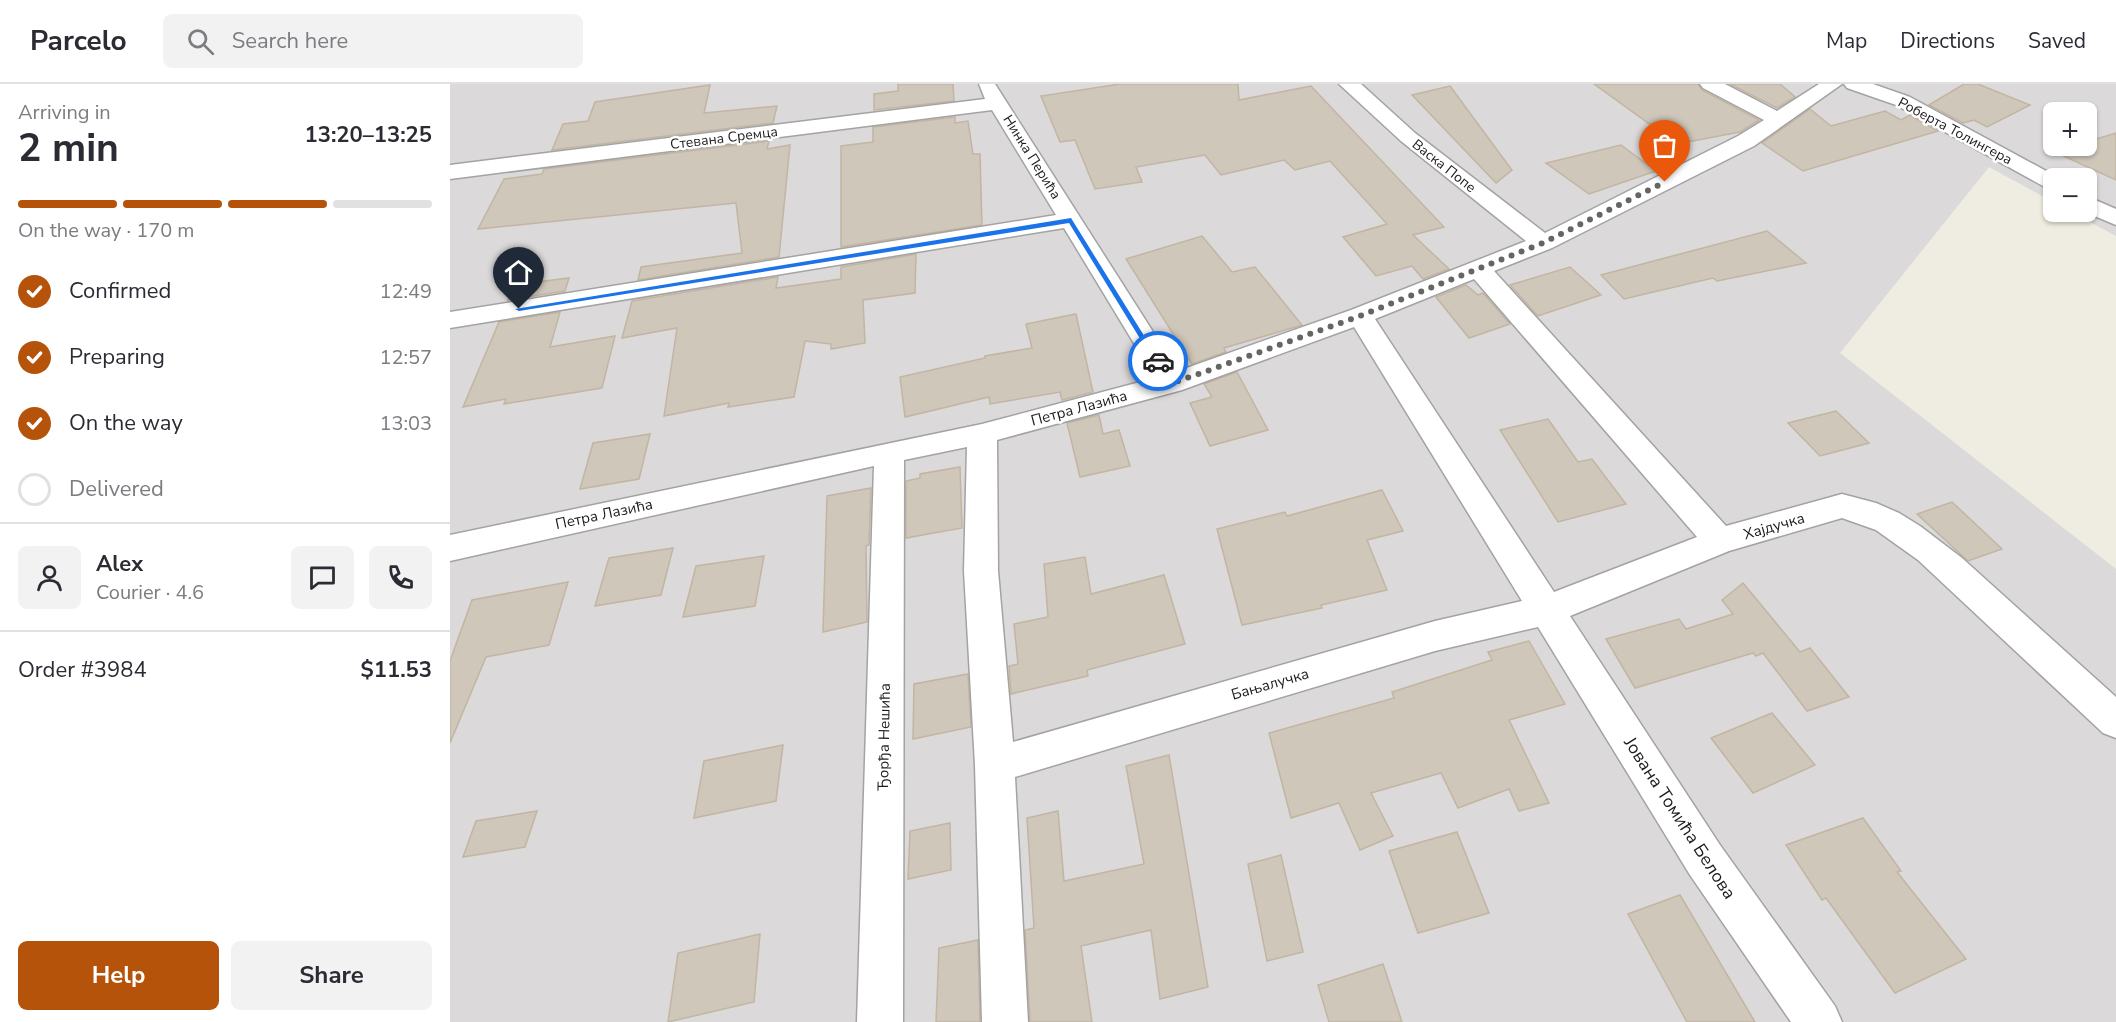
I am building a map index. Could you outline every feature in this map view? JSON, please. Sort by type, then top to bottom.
[{"type":"street","name":"Васка Попе","points":[[1349,84],[1408,138],[1543,243]]},
{"type":"street","points":[[1710,84],[1777,119]]},
{"type":"street","name":"Петра Лазића","points":[[450,548],[889,452],[982,434],[1172,383],[1360,316],[1543,243],[1746,141],[1832,84]]},
{"type":"street","name":"Роберта Толингера","points":[[1854,84],[1903,101],[2043,179]]},
{"type":"street","name":"Стевана Сремца","points":[[450,172],[992,94]]},
{"type":"street","name":"Нинка Перића","points":[[992,94],[1172,383]]},
{"type":"street","points":[[2097,208],[2116,218]]},
{"type":"street","points":[[450,320],[1071,220]]},
{"type":"street","points":[[1478,268],[1720,542]]},
{"type":"street","name":"Јована Томића Белова","points":[[1360,316],[1705,860],[1819,1022]]},
{"type":"street","points":[[982,434],[981,571],[994,765],[1005,1022]]},
{"type":"street","name":"Ђорђа Нешића","points":[[880,1022],[889,452]]},
{"type":"street","name":"Хајдучка","points":[[1547,610],[1720,542],[1842,506],[1861,509],[1876,516],[1935,556],[2116,721]]},
{"type":"street","name":"Бањалучка","points":[[994,765],[1435,636],[1547,610]]},
{"type":"shaded area","points":[[450,84],[2116,84],[2116,236],[2090,222],[2097,222],[2097,168],[2043,168],[2043,197],[1989,167],[1840,353],[2116,569],[2116,1022],[450,1022]]},
{"type":"building","points":[[898,84],[953,84],[954,101],[874,110],[874,94],[898,91]]},
{"type":"building","points":[[1120,84],[1238,84],[1239,100],[1311,86],[1444,227],[1413,235],[1449,269],[1423,279],[1412,266],[1376,276],[1343,237],[1387,224],[1330,161],[1295,170],[1284,160],[1221,175],[1205,155],[1136,167],[1142,182],[1095,189],[1075,140],[1060,142],[1041,96]]},
{"type":"building","points":[[1594,84],[1698,84],[1702,90],[1759,120],[1740,132],[1677,144]]},
{"type":"building","points":[[1730,84],[1780,84],[1795,97],[1777,108]]},
{"type":"building","points":[[1964,84],[1978,84],[2030,105],[1987,127],[1974,120],[1963,123],[1929,105]]},
{"type":"building","points":[[710,85],[704,113],[777,106],[773,123],[552,150],[563,124],[588,121],[595,102]]},
{"type":"building","points":[[1450,86],[1512,170],[1496,183],[1412,95]]},
{"type":"building","points":[[1810,109],[1831,126],[1885,111],[1901,120],[1910,115],[1938,131],[1803,171],[1762,143]]},
{"type":"building","points":[[955,117],[955,123],[968,121],[973,154],[980,154],[982,225],[841,247],[841,146],[873,142],[873,127]]},
{"type":"building","points":[[2116,133],[2116,180],[2097,171],[2097,168],[2090,168],[2064,156],[2097,156],[2097,139]]},
{"type":"building","points":[[769,141],[767,149],[790,145],[779,257],[638,280],[641,267],[742,253],[736,203],[478,229],[504,179],[542,174],[544,169]]},
{"type":"building","points":[[1621,145],[1656,171],[1589,194],[1546,163]]},
{"type":"building","points":[[1767,231],[1806,263],[1717,281],[1713,278],[1624,299],[1601,275]]},
{"type":"building","points":[[1202,236],[1232,272],[1255,267],[1302,325],[1224,348],[1226,352],[1192,364],[1126,259]]},
{"type":"building","points":[[916,254],[915,293],[863,300],[865,343],[831,349],[831,344],[805,341],[794,397],[728,407],[729,403],[664,416],[677,328],[622,338],[632,301],[778,277],[776,288],[841,279],[841,267]]},
{"type":"building","points":[[1570,267],[1601,295],[1538,316],[1510,285]]},
{"type":"building","points":[[569,278],[565,291],[508,300],[514,285]]},
{"type":"building","points":[[1466,285],[1478,295],[1483,293],[1510,324],[1469,338],[1436,297]]},
{"type":"building","points":[[560,312],[550,347],[615,336],[602,388],[504,404],[506,399],[463,407],[499,322]]},
{"type":"building","points":[[1076,314],[1093,392],[1062,400],[1060,392],[990,404],[989,397],[905,417],[900,377],[985,358],[985,356],[1032,348],[1026,324]]},
{"type":"building","points":[[1237,372],[1268,430],[1210,446],[1190,403],[1212,397],[1204,384]]},
{"type":"building","points":[[1836,411],[1869,443],[1820,456],[1788,423]]},
{"type":"building","points":[[1099,415],[1103,434],[1119,430],[1130,466],[1080,477],[1067,423]]},
{"type":"building","points":[[1548,419],[1578,462],[1592,459],[1626,504],[1558,522],[1500,430]]},
{"type":"building","points":[[650,434],[639,479],[580,489],[593,443]]},
{"type":"building","points":[[960,467],[962,528],[906,538],[906,481],[920,478],[920,474]]},
{"type":"building","points":[[871,488],[869,545],[866,546],[867,622],[823,632],[827,496]]},
{"type":"building","points":[[1382,490],[1403,531],[1367,540],[1387,590],[1321,605],[1322,608],[1242,625],[1217,529],[1285,512],[1287,516]]},
{"type":"building","points":[[1952,502],[2002,549],[1968,561],[1917,514]]},
{"type":"building","points":[[673,548],[661,595],[595,606],[609,558]]},
{"type":"building","points":[[764,556],[755,606],[683,617],[696,566]]},
{"type":"building","points":[[1085,557],[1091,594],[1164,575],[1185,644],[1087,670],[1088,676],[1011,694],[1009,666],[1018,664],[1014,624],[1048,617],[1044,564]]},
{"type":"building","points":[[568,582],[549,645],[486,657],[450,743],[450,661],[472,600]]},
{"type":"building","points":[[1743,583],[1800,652],[1810,648],[1849,697],[1807,711],[1763,653],[1756,656],[1753,653],[1635,688],[1606,639],[1679,619],[1686,629],[1733,614],[1722,600]]},
{"type":"building","points":[[1529,641],[1565,704],[1509,720],[1549,803],[1519,811],[1509,789],[1458,808],[1441,773],[1371,793],[1393,836],[1360,850],[1339,803],[1291,818],[1269,733],[1394,698],[1392,692],[1492,660],[1488,652]]},
{"type":"building","points":[[968,674],[971,727],[913,739],[914,684]]},
{"type":"building","points":[[1772,713],[1815,765],[1753,793],[1711,738]]},
{"type":"building","points":[[783,745],[776,801],[694,818],[704,761]]},
{"type":"building","points":[[1169,755],[1208,987],[1160,999],[1151,930],[1081,946],[1092,1022],[1030,1022],[1025,930],[1034,928],[1027,818],[1058,811],[1064,881],[1144,864],[1126,766]]},
{"type":"building","points":[[537,811],[525,847],[463,857],[476,821]]},
{"type":"building","points":[[1863,818],[1901,871],[1897,872],[1966,959],[1895,993],[1826,898],[1822,900],[1786,845]]},
{"type":"building","points":[[950,823],[951,870],[908,879],[910,831]]},
{"type":"building","points":[[1457,832],[1489,913],[1418,933],[1389,851]]},
{"type":"building","points":[[1281,855],[1303,952],[1267,961],[1248,864]]},
{"type":"building","points":[[1680,895],[1755,1022],[1687,1022],[1628,914]]},
{"type":"building","points":[[760,934],[754,1002],[668,1022],[678,953]]},
{"type":"building","points":[[978,940],[980,1022],[936,1022],[939,948]]},
{"type":"building","points":[[1383,964],[1402,1022],[1329,1022],[1318,985]]},
{"type":"way so far","points":[[1158,361],[1172,383],[1193,376],[1360,316],[1543,243],[1665,182]]},
{"type":"route","points":[[519,309],[1071,220],[1158,361]]}]
